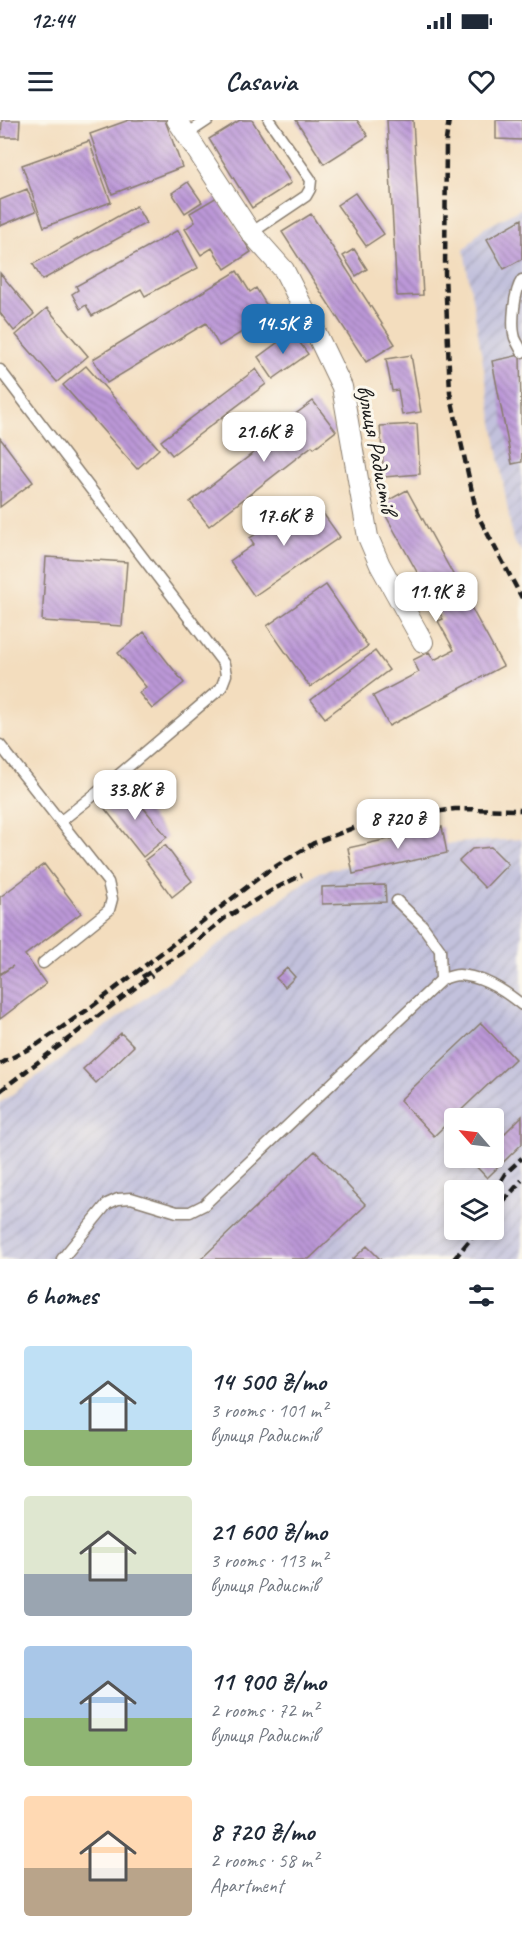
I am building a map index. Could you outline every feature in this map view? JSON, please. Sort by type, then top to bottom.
[{"type":"street","name":"вулиця Радистів","points":[[182,127],[251,233],[284,270],[342,387],[368,537],[380,565],[423,642]]},
{"type":"lane","points":[[182,127],[208,120]]},
{"type":"lane","points":[[251,233],[306,196],[310,189],[311,180],[270,120]]},
{"type":"lane","points":[[522,279],[517,290],[513,327],[522,352]]},
{"type":"lane","points":[[0,370],[224,664],[226,675],[221,688],[61,821]]},
{"type":"lane","points":[[0,745],[108,882],[112,899],[109,910],[43,963]]},
{"type":"lane","points":[[397,901],[422,925],[440,950],[441,980]]},
{"type":"lane","points":[[62,1259],[107,1204],[118,1199],[131,1198],[177,1212],[190,1212],[204,1205],[441,980],[457,975],[475,978],[505,991],[522,1005]]},
{"type":"shaded area","points":[[522,208],[522,552],[513,541],[464,250],[481,230]]},
{"type":"shaded area","points":[[522,839],[522,1259],[0,1259],[0,1103],[319,872],[453,843]]},
{"type":"building","points":[[2,120],[20,120],[19,137],[1,137]]},
{"type":"building","points":[[129,120],[165,120],[182,167],[112,194],[90,134]]},
{"type":"building","points":[[240,120],[252,120],[291,183],[252,208],[209,139]]},
{"type":"building","points":[[296,120],[357,120],[368,136],[324,164]]},
{"type":"building","points":[[387,120],[413,120],[423,295],[397,296]]},
{"type":"building","points":[[496,120],[522,120],[522,140],[496,139]]},
{"type":"building","points":[[89,141],[111,202],[44,227],[22,165]]},
{"type":"building","points":[[188,182],[202,202],[185,213],[172,193]]},
{"type":"building","points":[[27,189],[36,211],[0,226],[0,200]]},
{"type":"building","points":[[355,193],[384,234],[366,246],[337,205]]},
{"type":"building","points":[[217,197],[251,252],[225,269],[212,248],[201,255],[185,229],[195,222],[190,213]]},
{"type":"building","points":[[136,206],[146,223],[42,280],[33,264]]},
{"type":"building","points":[[311,214],[395,344],[366,362],[282,232]]},
{"type":"building","points":[[522,219],[522,259],[504,269],[487,239]]},
{"type":"building","points":[[178,230],[198,268],[145,296],[141,289],[92,316],[86,305],[80,309],[72,294],[78,290],[76,286]]},
{"type":"building","points":[[354,249],[367,269],[356,276],[343,256]]},
{"type":"building","points":[[237,271],[250,292],[256,288],[272,314],[219,346],[206,323],[107,383],[93,359]]},
{"type":"building","points":[[0,273],[34,314],[14,331],[0,313]]},
{"type":"building","points":[[47,308],[88,356],[57,382],[16,335]]},
{"type":"building","points":[[292,332],[308,354],[273,379],[258,357]]},
{"type":"building","points":[[411,355],[421,412],[402,415],[398,390],[392,391],[386,359]]},
{"type":"building","points":[[520,355],[522,462],[512,464],[492,361]]},
{"type":"building","points":[[86,366],[159,449],[137,469],[63,385]]},
{"type":"building","points":[[256,369],[266,384],[172,455],[161,441]]},
{"type":"building","points":[[313,401],[336,431],[314,448],[312,446],[209,526],[190,502],[292,423],[289,419]]},
{"type":"building","points":[[417,424],[420,474],[384,477],[380,426]]},
{"type":"building","points":[[0,438],[33,482],[0,507]]},
{"type":"building","points":[[407,490],[503,666],[389,726],[373,696],[419,672],[413,660],[429,652],[434,660],[454,650],[438,621],[443,619],[380,505]]},
{"type":"building","points":[[315,502],[340,537],[254,596],[230,561],[254,544],[250,538],[300,504],[304,510]]},
{"type":"building","points":[[46,557],[127,562],[122,626],[42,621]]},
{"type":"building","points":[[326,585],[368,646],[310,687],[267,626]]},
{"type":"building","points":[[144,632],[184,683],[152,709],[139,693],[146,687],[118,653]]},
{"type":"building","points":[[375,651],[389,670],[325,718],[311,700]]},
{"type":"building","points":[[126,786],[167,837],[143,857],[102,805]]},
{"type":"building","points":[[442,827],[447,853],[353,874],[348,848]]},
{"type":"building","points":[[165,845],[192,881],[172,897],[145,860]]},
{"type":"building","points":[[491,847],[508,864],[485,888],[459,861],[472,849]]},
{"type":"building","points":[[44,864],[81,913],[25,955],[46,984],[0,1019],[0,975],[13,966],[0,974],[0,897]]},
{"type":"building","points":[[385,885],[386,902],[322,904],[322,887]]},
{"type":"building","points":[[287,968],[295,977],[285,987],[276,978]]},
{"type":"building","points":[[481,1023],[515,1059],[463,1108],[444,1108],[444,1126],[434,1136],[400,1100]]},
{"type":"building","points":[[121,1033],[134,1046],[96,1083],[83,1069]]},
{"type":"building","points":[[522,1116],[522,1144],[504,1161],[504,1134]]},
{"type":"building","points":[[315,1151],[366,1205],[309,1259],[201,1259]]},
{"type":"building","points":[[478,1168],[497,1168],[487,1178]]},
{"type":"building","points":[[367,1246],[380,1259],[353,1259]]},
{"type":"railway","points":[[449,120],[446,140],[445,273],[450,393],[477,514],[522,598]]},
{"type":"railway","points":[[0,1064],[38,1044],[90,1008],[265,873],[314,843],[369,822],[455,809],[522,810]]},
{"type":"railway","points":[[142,977],[181,954],[225,918],[302,875]]},
{"type":"railway","points":[[0,1091],[152,975]]},
{"type":"railway","points":[[501,1180],[522,1158]]},
{"type":"railway","points":[[504,1201],[522,1180]]},
{"type":"railway","points":[[454,1259],[470,1240]]}]
